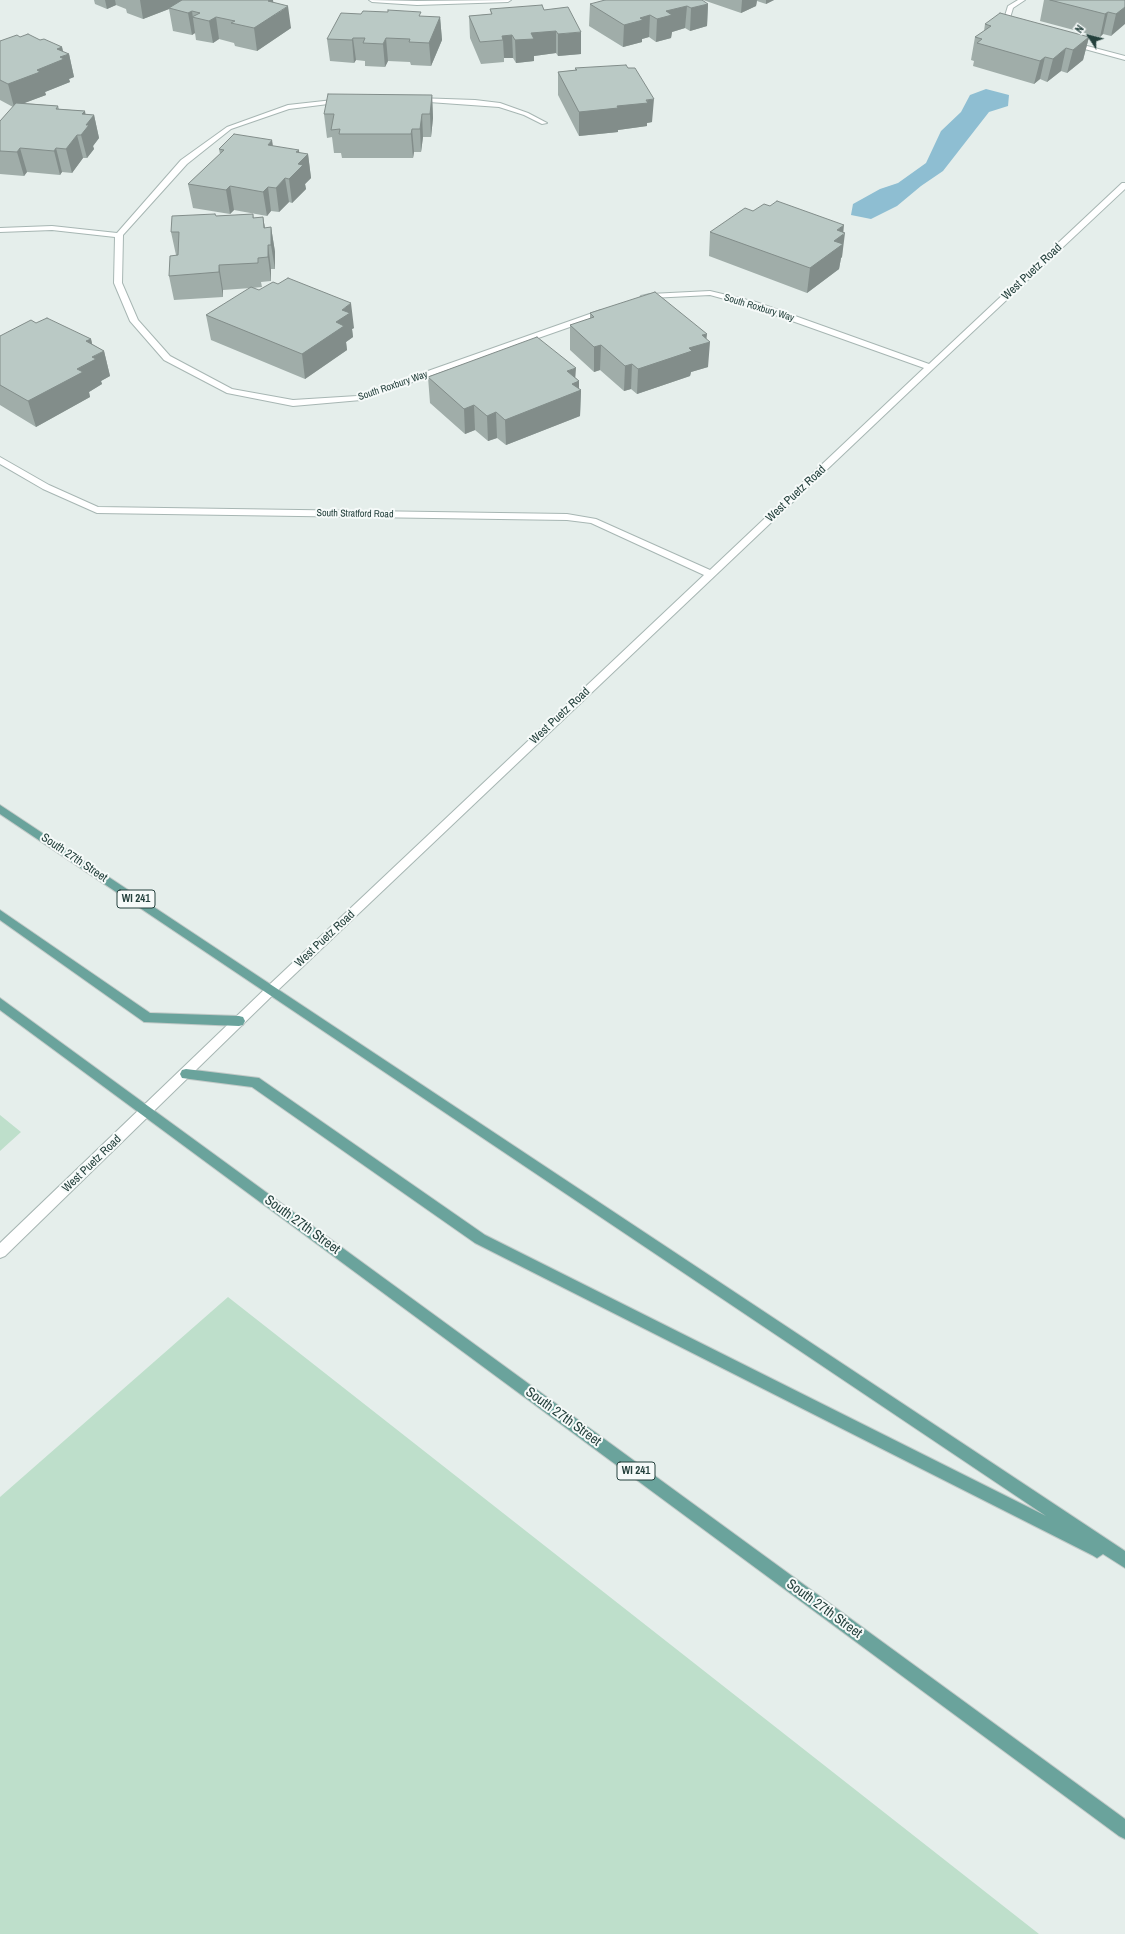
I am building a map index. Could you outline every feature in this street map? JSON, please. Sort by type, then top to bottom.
[{"type":"main road","name":"South 27th Street","points":[[0,809],[272,989],[1125,1560]]},
{"type":"main road","points":[[0,914],[148,1018],[239,1021]]},
{"type":"main road","name":"South 27th Street","points":[[0,1003],[1125,1830]]},
{"type":"main road","points":[[186,1074],[255,1082],[480,1239],[1125,1564]]},
{"type":"street","points":[[372,0],[416,3],[508,0]]},
{"type":"street","points":[[1022,0],[1010,7],[1007,19],[1027,30]]},
{"type":"street","points":[[1064,42],[1125,58]]},
{"type":"street","points":[[0,230],[52,228],[119,235],[184,162],[229,128],[288,108],[347,100]]},
{"type":"street","points":[[406,100],[475,102],[500,105],[544,123]]},
{"type":"street","name":"West Puetz Road","points":[[0,1252],[186,1074],[272,989],[930,367],[1125,185]]},
{"type":"street","name":"South Roxbury Way","points":[[119,235],[118,283],[134,321],[167,358],[230,391],[293,403],[358,398],[614,308]]},
{"type":"street","name":"South Roxbury Way","points":[[636,301],[650,296],[710,293],[753,304],[930,367]]},
{"type":"street","name":"South Stratford Road","points":[[0,460],[46,487],[96,510],[567,517],[593,521],[711,574]]},
{"type":"green space","points":[[0,1115],[21,1132],[0,1151]]},
{"type":"green space","points":[[228,1297],[1039,1934],[0,1934],[0,1497]]},
{"type":"water","points":[[986,89],[1009,95],[1008,106],[989,112],[943,171],[921,186],[897,206],[871,219],[851,215],[853,204],[880,189],[898,183],[926,163],[941,131],[961,112],[970,95]]},
{"type":"building","points":[[182,0],[270,0],[268,1],[288,6],[254,28],[231,23],[235,21],[216,17],[209,21],[192,17],[200,13],[192,11],[188,13],[169,8]]},
{"type":"building","points":[[605,0],[702,0],[708,4],[691,8],[687,6],[666,11],[672,15],[657,19],[650,15],[640,18],[643,20],[624,25],[590,4]]},
{"type":"building","points":[[1050,0],[1125,0],[1125,7],[1116,14],[1108,12],[1105,14]]},
{"type":"building","points":[[542,5],[544,10],[568,7],[581,32],[558,34],[556,31],[531,33],[534,39],[515,40],[512,35],[502,36],[503,40],[480,42],[469,16],[492,14],[490,9]]},
{"type":"building","points":[[388,10],[421,12],[419,16],[440,17],[429,43],[409,42],[410,39],[386,38],[383,44],[363,43],[365,38],[353,38],[352,40],[327,39],[341,13],[361,14],[363,11],[388,12]]},
{"type":"building","points":[[1000,13],[1089,37],[1073,50],[1066,48],[1053,59],[1045,57],[1040,61],[977,43],[982,39],[975,37],[991,26],[985,24]]},
{"type":"building","points":[[28,34],[40,40],[44,39],[62,47],[57,49],[69,54],[60,57],[64,59],[37,70],[40,72],[8,84],[0,80],[0,41],[17,35],[20,37]]},
{"type":"building","points":[[626,65],[628,68],[635,68],[654,99],[646,100],[648,103],[579,112],[558,72],[577,70],[575,68]]},
{"type":"building","points":[[328,94],[432,95],[430,114],[422,114],[420,129],[412,129],[411,134],[339,134],[340,129],[331,130],[334,114],[324,114]]},
{"type":"building","points":[[16,103],[58,106],[56,109],[85,111],[82,114],[94,115],[86,125],[89,125],[81,135],[77,135],[66,149],[56,148],[54,151],[20,148],[17,152],[0,151],[0,121]]},
{"type":"building","points":[[234,134],[272,140],[268,145],[299,150],[296,152],[308,154],[298,164],[303,165],[289,179],[285,178],[276,188],[268,187],[263,192],[230,186],[226,190],[188,184],[224,150],[219,149]]},
{"type":"building","points":[[777,201],[844,225],[837,230],[845,233],[834,241],[843,244],[810,268],[710,232],[745,208],[753,211],[764,204],[770,206]]},
{"type":"building","points":[[215,214],[216,216],[253,214],[253,218],[263,217],[264,228],[271,227],[271,245],[268,245],[268,257],[258,258],[258,263],[219,265],[219,272],[169,276],[170,256],[178,255],[179,232],[171,232],[172,216]]},
{"type":"building","points":[[288,278],[351,303],[342,310],[350,313],[336,322],[344,326],[302,354],[206,315],[251,287],[259,290],[273,282],[278,284]]},
{"type":"building","points":[[655,292],[707,334],[702,335],[710,342],[689,348],[692,351],[638,369],[632,364],[625,366],[601,345],[594,347],[570,325],[594,317],[590,313]]},
{"type":"building","points":[[47,318],[91,339],[86,341],[104,351],[92,357],[96,359],[77,369],[83,372],[28,401],[0,385],[0,336],[31,320],[36,323]]},
{"type":"building","points":[[537,337],[576,368],[567,371],[579,381],[572,384],[581,390],[505,420],[496,412],[487,416],[474,405],[464,409],[428,377]]}]
